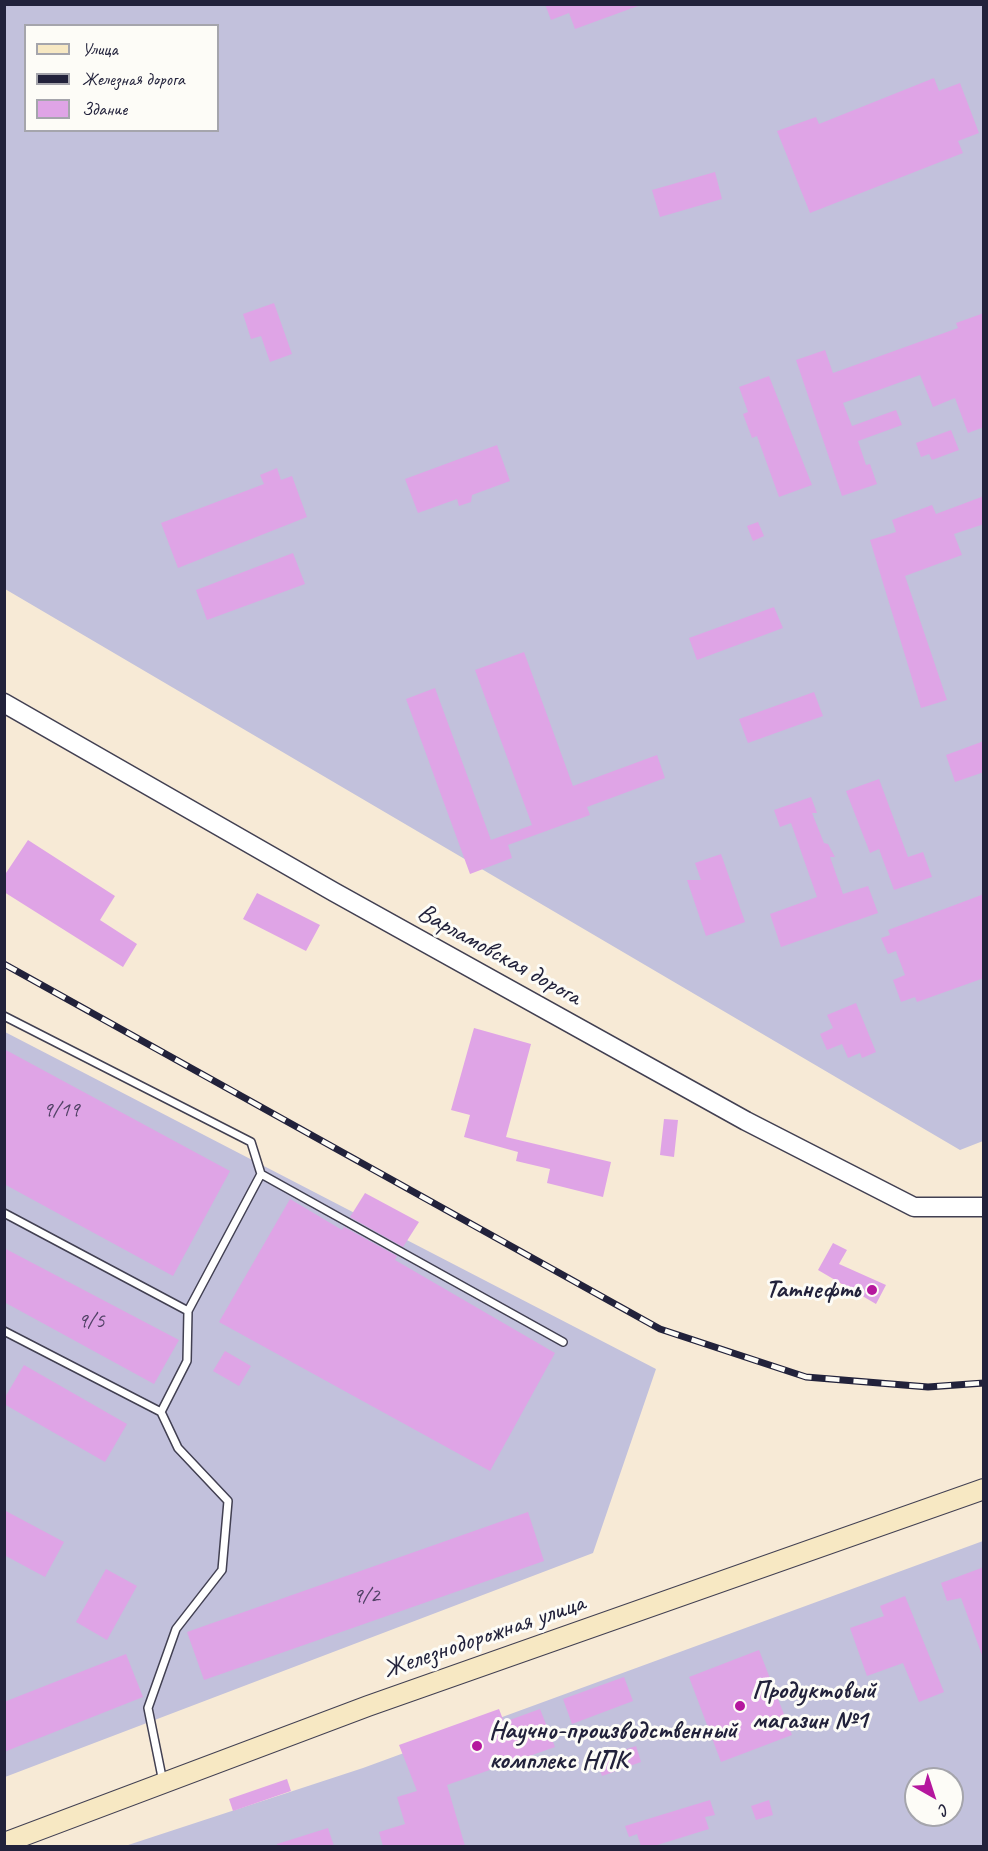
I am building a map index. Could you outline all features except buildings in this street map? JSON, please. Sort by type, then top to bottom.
[{"type":"main road","name":"Железнодорожная улица","points":[[4,1843],[368,1706],[984,1489]]},
{"type":"street","name":"Варламовская дорога","points":[[4,703],[334,892],[746,1121],[914,1208],[984,1207]]},
{"type":"lane","points":[[4,1016],[251,1142],[261,1174],[563,1342]]},
{"type":"lane","points":[[161,1412],[187,1361],[188,1311],[261,1174]]},
{"type":"lane","points":[[4,1213],[188,1311]]},
{"type":"lane","points":[[4,1331],[161,1412],[178,1449],[228,1501],[222,1570],[176,1629],[148,1707],[163,1782]]},
{"type":"shaded area","points":[[5,5],[983,5],[983,1141],[960,1150],[5,589]]},
{"type":"shaded area","points":[[5,1032],[656,1369],[593,1553],[5,1777]]},
{"type":"shaded area","points":[[983,1541],[983,1846],[125,1846],[363,1768]]},
{"type":"railway","points":[[4,964],[660,1329],[806,1377],[928,1387],[984,1383]]},
{"type":"place","name":"Татнефть","points":[[872,1290]]},
{"type":"place","name":"Продуктовый магазин №1","points":[[740,1706]]},
{"type":"place","name":"Научно-производственный комплекс НПК","points":[[477,1746]]}]
